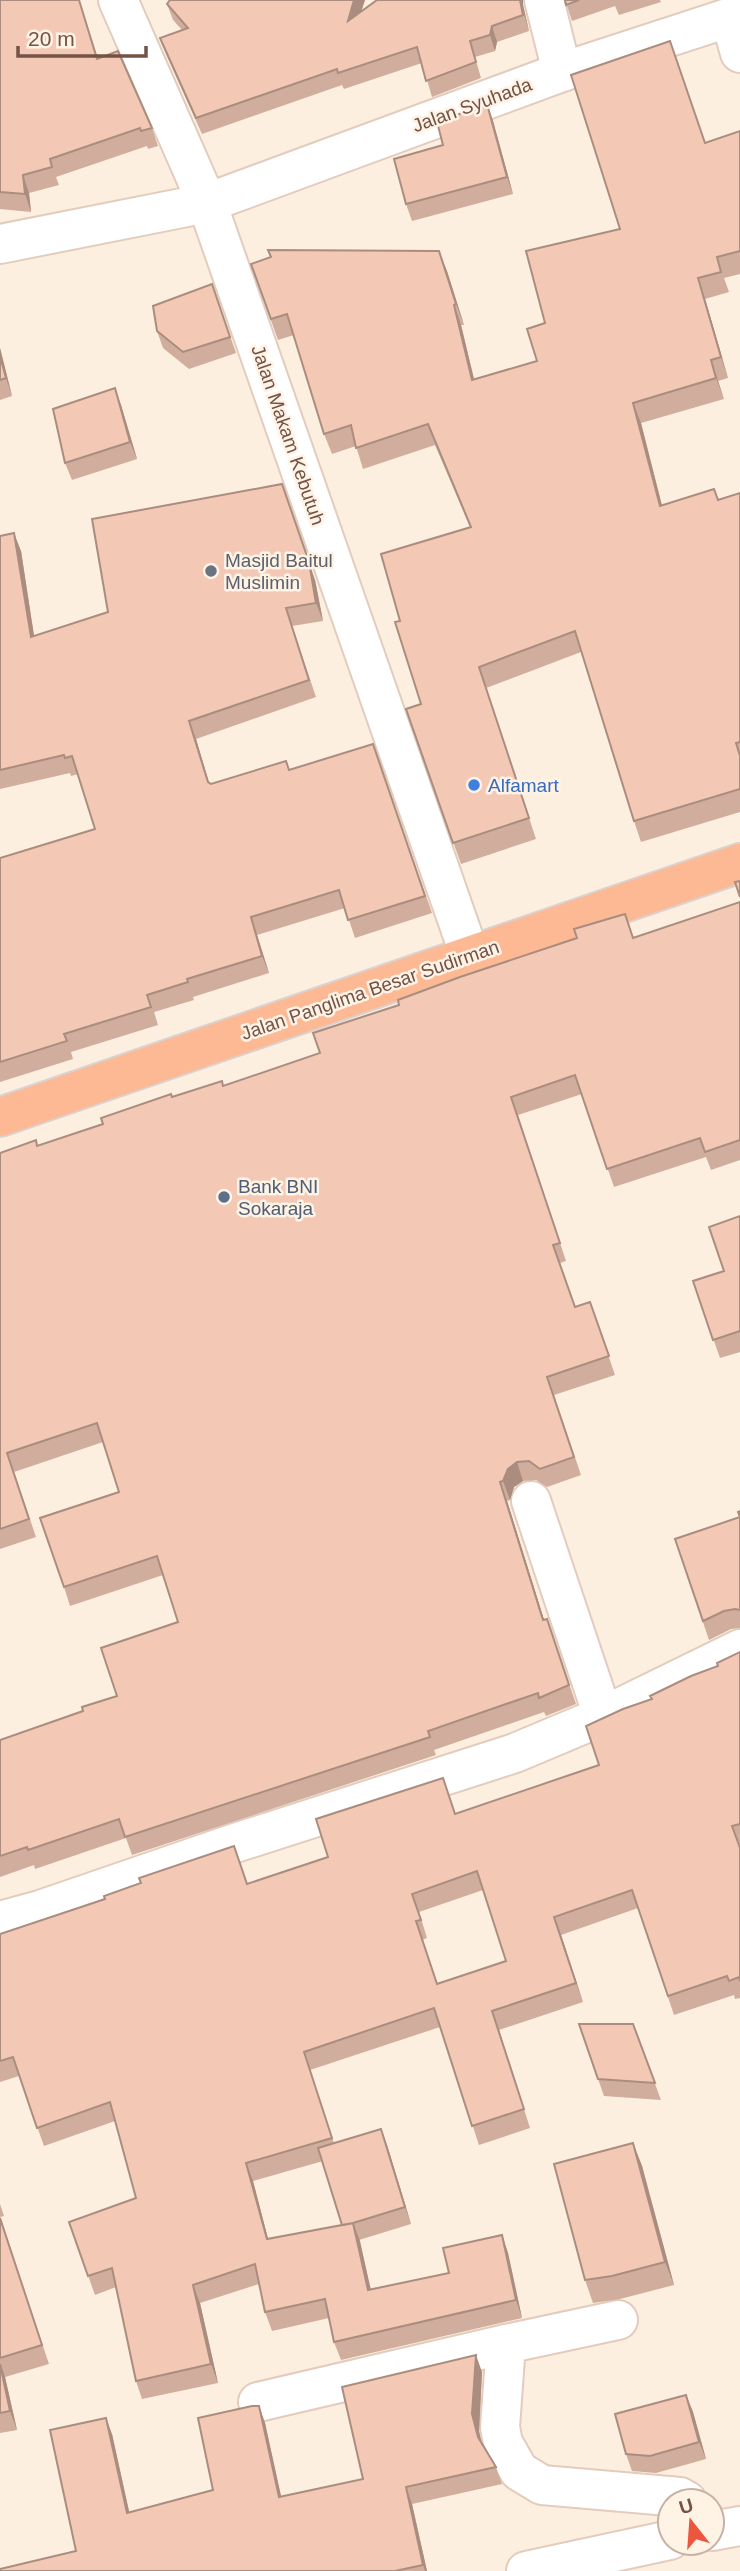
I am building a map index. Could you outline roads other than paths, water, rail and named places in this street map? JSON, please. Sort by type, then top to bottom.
[{"type":"highway","name":"Jalan Panglima Besar Sudirman","points":[[0,1117],[740,863]]},
{"type":"street","name":"Jalan Makam Kebutuh","points":[[118,0],[207,203],[470,956]]},
{"type":"street","points":[[544,0],[562,72]]},
{"type":"street","name":"Jalan Syuhada","points":[[0,244],[207,203],[562,72],[737,28]]},
{"type":"street","points":[[531,1501],[603,1716]]},
{"type":"street","points":[[0,1921],[515,1753],[603,1716],[740,1649]]},
{"type":"street","points":[[258,2402],[618,2320]]},
{"type":"street","points":[[506,2344],[500,2427],[503,2443],[519,2471],[542,2485],[656,2494]]},
{"type":"street","points":[[526,2571],[656,2543]]},
{"type":"place","name":"Masjid Baitul Muslimin","points":[[211,571]]},
{"type":"place","name":"Alfamart","points":[[474,785]]},
{"type":"place","name":"Bank BNI Sokaraja","points":[[224,1197]]}]
